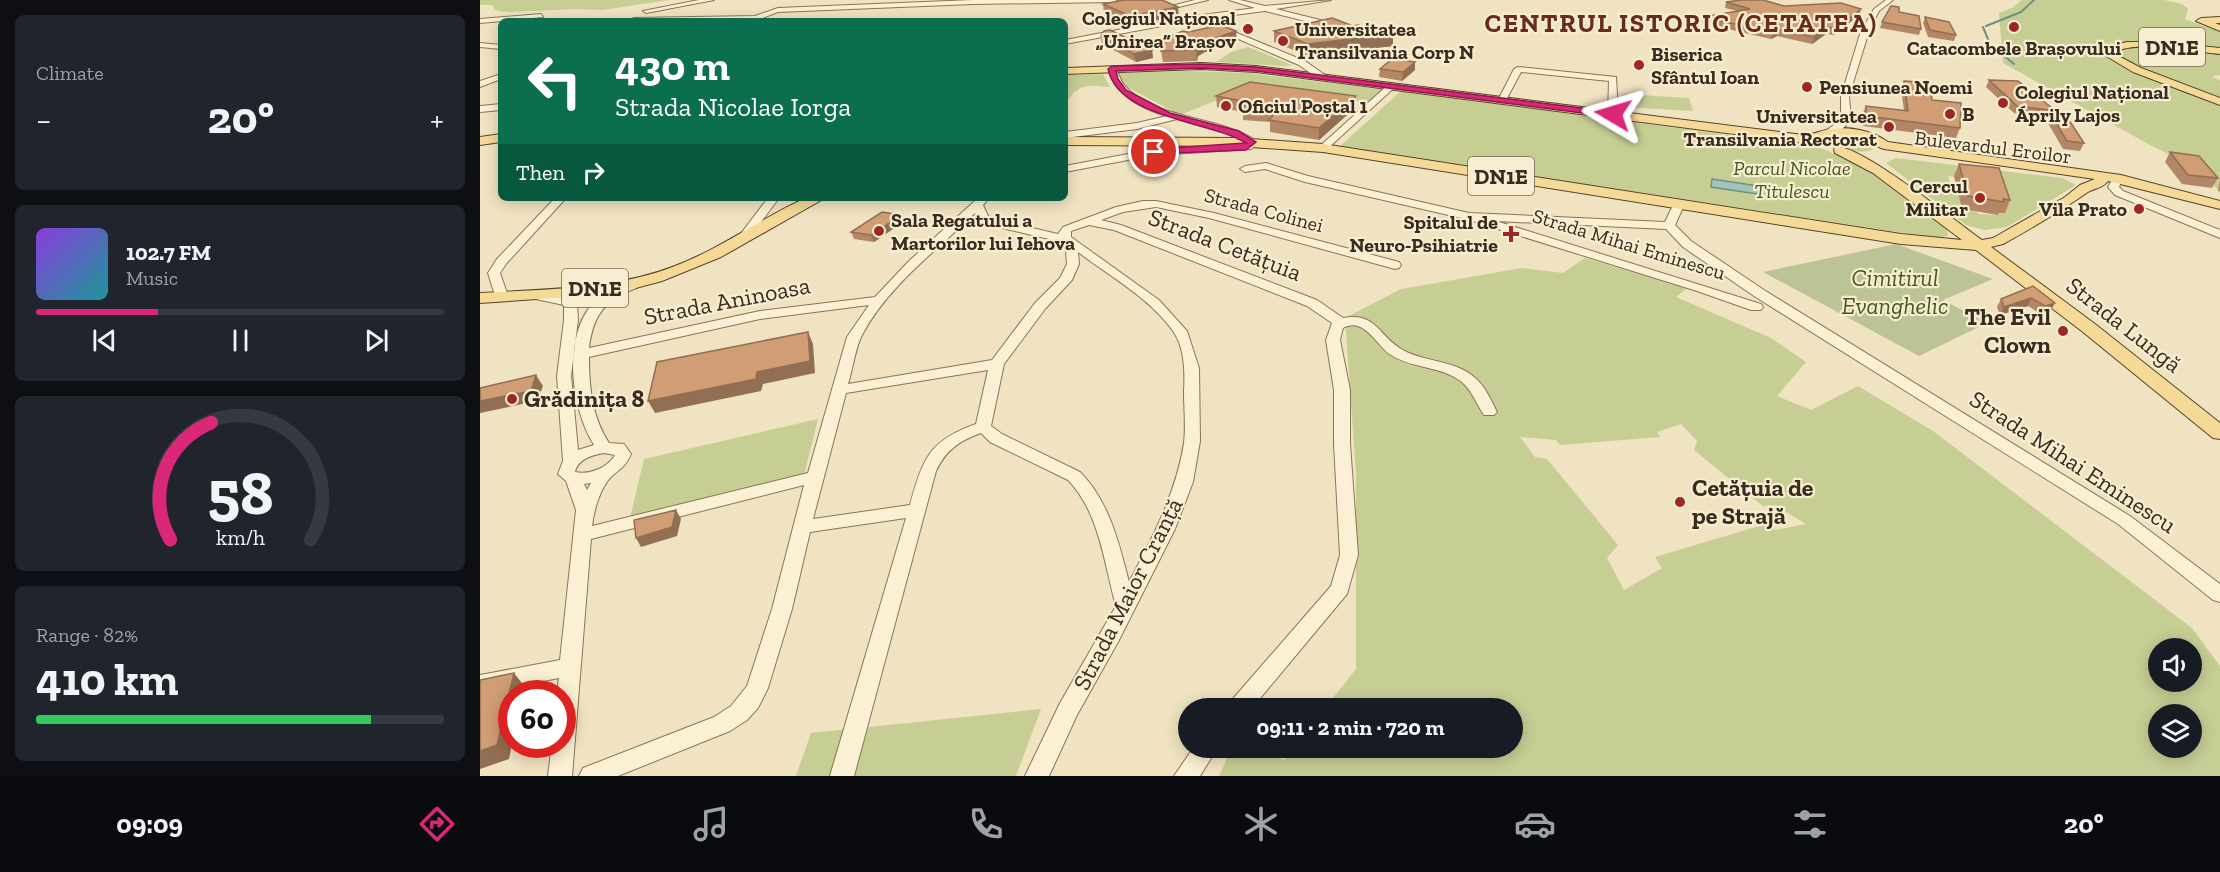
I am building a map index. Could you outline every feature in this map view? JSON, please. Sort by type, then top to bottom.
[{"type":"main road","name":"DN1E","points":[[2220,20],[2201,21],[2220,28]]},
{"type":"main road","name":"DN1E","points":[[2220,51],[2133,45],[2110,48],[2106,53],[2137,70],[2220,102]]},
{"type":"main road","points":[[1068,71],[1228,67],[1291,73],[1803,139],[1849,132],[1866,135],[1879,150],[1872,163],[1878,170]]},
{"type":"main road","name":"Strada Lungă","points":[[1825,135],[1826,144],[1878,170],[2089,328],[2220,433]]},
{"type":"main road","points":[[480,141],[498,138]]},
{"type":"main road","name":"DN1E","points":[[1068,141],[1252,142],[1323,148],[1901,239],[1978,246]]},
{"type":"main road","name":"Bulevardul Eroilor","points":[[1840,150],[1879,150],[2077,179],[2107,180],[2220,205]]},
{"type":"main road","points":[[1978,246],[1998,241],[2022,229],[2077,179],[2107,180]]},
{"type":"main road","name":"DN1E","points":[[480,298],[594,288],[658,277],[689,267],[811,201]]},
{"type":"main road","points":[[1901,239],[1977,258],[2015,274]]},
{"type":"street","points":[[627,13],[660,10],[711,0]]},
{"type":"street","points":[[813,9],[819,0]]},
{"type":"street","points":[[755,18],[769,11],[973,1],[1114,0]]},
{"type":"street","points":[[1170,7],[1205,0]]},
{"type":"street","points":[[1232,0],[1329,26],[1309,30]]},
{"type":"street","points":[[1068,41],[1196,18],[1328,0]]},
{"type":"street","points":[[1825,135],[1841,126],[1846,120],[1845,96],[1865,31],[1876,10],[1888,1]]},
{"type":"street","points":[[1162,3],[1302,63],[1322,77]]},
{"type":"street","points":[[517,18],[541,16]]},
{"type":"street","points":[[480,21],[498,20]]},
{"type":"street","points":[[1251,42],[1268,38]]},
{"type":"street","points":[[480,45],[498,47]]},
{"type":"street","points":[[1291,73],[1301,67],[1302,63]]},
{"type":"street","points":[[1068,168],[1154,152],[1246,147],[1252,142],[1236,133],[1175,117],[1123,91],[1114,79],[1112,69]]},
{"type":"street","points":[[1502,100],[1518,69],[1613,79],[1613,114]]},
{"type":"street","points":[[480,84],[498,77]]},
{"type":"street","points":[[1323,148],[1392,86]]},
{"type":"street","points":[[480,109],[498,107]]},
{"type":"street","points":[[1068,135],[1137,126],[1175,117]]},
{"type":"street","points":[[1846,120],[1866,135]]},
{"type":"street","name":"Strada Mihai Eminescu","points":[[1245,169],[1266,165],[1305,178],[1469,216],[1702,288],[1756,308]]},
{"type":"street","points":[[2107,180],[2119,193],[2220,234]]},
{"type":"street","points":[[501,296],[494,273],[501,262],[558,201]]},
{"type":"street","points":[[745,236],[772,201]]},
{"type":"street","points":[[591,776],[722,724],[739,713],[750,701],[757,688],[782,609],[814,477],[854,338],[866,317],[881,300],[980,202]]},
{"type":"street","name":"Strada Maior Cranță","points":[[980,202],[983,218],[993,223],[1069,240],[1154,303],[1180,331],[1192,368],[1192,441],[1184,482],[1166,529],[1068,710],[1037,776]]},
{"type":"street","points":[[1469,216],[1669,226],[1679,203]]},
{"type":"street","name":"Strada Colinei","points":[[1069,240],[1064,234],[1067,229],[1131,206],[1156,204],[1210,214],[1395,265]]},
{"type":"street","name":"Strada Cetățuia","points":[[1088,221],[1116,227],[1312,303],[1325,310],[1340,323]]},
{"type":"street","name":"Strada Mihai Eminescu","points":[[1669,226],[1687,244],[1833,339],[2124,520],[2220,596]]},
{"type":"street","points":[[983,427],[997,364],[1040,306],[1066,280],[1073,264],[1069,240]]},
{"type":"street","points":[[604,448],[592,431],[581,380],[585,333],[591,314],[597,306],[616,292],[658,277]]},
{"type":"street","points":[[530,294],[557,298],[570,303],[572,320],[564,376],[572,470],[585,510],[560,776]]},
{"type":"street","name":"Strada Aninoasa","points":[[583,354],[760,315],[881,300]]},
{"type":"street","points":[[1247,698],[1340,589],[1349,555],[1342,444],[1342,390],[1333,340],[1336,327],[1340,323],[1364,323],[1396,352],[1468,379],[1479,392],[1489,412]]},
{"type":"street","points":[[839,390],[997,364]]},
{"type":"street","points":[[983,427],[996,438],[1083,482],[1096,506],[1126,606]]},
{"type":"street","points":[[842,776],[928,471],[939,449],[954,438],[983,427]]},
{"type":"street","points":[[604,448],[618,448],[623,454],[620,462],[605,472],[588,478],[572,470],[582,454],[604,448]]},
{"type":"street","points":[[585,510],[605,472]]},
{"type":"street","points":[[583,535],[814,477]]},
{"type":"street","points":[[802,527],[916,510]]},
{"type":"street","points":[[480,684],[570,667]]},
{"type":"street","points":[[1186,776],[1199,758]]},
{"type":"green space","points":[[480,0],[669,0],[603,10],[506,12],[495,10],[492,5],[480,5]]},
{"type":"green space","points":[[2022,0],[2164,0],[2182,4],[2188,9],[2185,19],[2220,32],[2220,75],[2212,76],[2220,81],[2220,193],[2208,178],[2215,177],[2148,144],[2003,63],[1999,13],[2012,8]]},
{"type":"green space","points":[[1248,47],[1292,65],[1216,62],[1231,52]]},
{"type":"green space","points":[[1184,71],[1249,73],[1385,90],[1369,103],[1247,88],[1180,115],[1127,87],[1117,73]]},
{"type":"green space","points":[[1103,74],[1110,87],[1084,87],[1068,100],[1068,75]]},
{"type":"green space","name":"Parcul Nicolae Titulescu","points":[[1401,91],[1818,147],[1871,169],[1947,229],[1948,235],[1942,238],[1924,236],[1339,147]]},
{"type":"green space","points":[[1623,94],[1689,98],[1693,111],[1624,107]]},
{"type":"green space","points":[[1835,135],[1865,137],[1877,146],[1867,151],[1853,151],[1829,141],[1829,138]]},
{"type":"green space","points":[[1896,158],[2062,178],[2076,185],[2007,227],[1985,230],[1966,225],[1886,163]],"holes":[[[1948,176],[1956,177],[1997,215],[1978,214],[1962,209],[1957,187],[1951,186]]]},
{"type":"green space","name":"Cimitirul Evanghelic","points":[[1896,244],[1993,279],[1943,300],[1987,323],[1919,356],[1763,272]]},
{"type":"green space","points":[[1585,258],[1687,288],[1676,297],[1771,338],[1806,362],[1777,396],[1811,410],[1858,386],[1933,431],[2192,628],[2199,638],[2148,638],[2148,692],[2202,692],[2202,642],[2220,666],[2220,776],[1219,776],[1227,758],[1279,758],[1284,760],[1286,758],[1523,758],[1523,698],[1333,698],[1356,669],[1356,474],[1345,318],[1401,289],[1522,268],[1563,273]],"holes":[[[1681,424],[1697,441],[1694,450],[1763,506],[1775,505],[1806,524],[1775,530],[1766,524],[1655,557],[1662,568],[1624,590],[1607,558],[1618,545],[1547,459],[1535,457],[1520,437],[1556,440],[1560,445],[1660,437],[1657,432]]]},
{"type":"green space","points":[[818,419],[804,476],[630,518],[644,459]]},
{"type":"green space","points":[[1041,709],[1016,776],[796,776],[811,733]]},
{"type":"water","points":[[1712,179],[1758,186],[1757,194],[1711,187]]},
{"type":"building","points":[[1124,0],[1162,0],[1178,7],[1130,16],[1103,4]]},
{"type":"building","points":[[1763,0],[1784,6],[1841,3],[1861,9],[1836,29],[1827,27],[1814,37],[1779,30],[1773,32],[1703,17],[1750,9],[1726,2]]},
{"type":"building","points":[[1891,6],[1899,7],[1899,12],[1919,16],[1921,29],[1882,22]]},
{"type":"building","points":[[1925,17],[1949,22],[1956,35],[1930,30]]},
{"type":"building","points":[[1332,18],[1353,26],[1358,25],[1393,34],[1308,44],[1274,31]]},
{"type":"building","points":[[1221,25],[1236,31],[1204,42],[1197,46],[1196,50],[1161,51],[1165,38],[1183,31]]},
{"type":"building","points":[[1110,30],[1152,50],[1134,54],[1101,36],[1104,31]]},
{"type":"building","points":[[1392,59],[1415,62],[1403,72],[1380,69]]},
{"type":"building","points":[[1989,80],[2018,81],[2071,123],[2084,143],[2067,141],[2048,110],[2017,106]]},
{"type":"building","points":[[1904,81],[1930,85],[1932,100],[1961,103],[1960,128],[1866,116],[1866,106],[1908,111]]},
{"type":"building","points":[[1250,82],[1356,96],[1319,128],[1269,120],[1276,112],[1242,109],[1247,102],[1216,96]]},
{"type":"building","points":[[2170,152],[2199,156],[2218,178],[2188,175]]},
{"type":"building","points":[[1959,164],[1999,168],[2010,200],[2003,199],[2004,202],[1968,196]]},
{"type":"building","points":[[882,212],[901,215],[871,235],[851,232]]},
{"type":"building","points":[[2033,286],[2055,303],[2045,306],[2031,298],[2004,307],[2001,299]]},
{"type":"building","points":[[808,332],[810,361],[757,372],[756,379],[648,401],[657,362]]},
{"type":"building","points":[[536,375],[531,391],[480,401],[480,388]]},
{"type":"building","points":[[676,510],[672,527],[636,538],[634,520]]},
{"type":"building","points":[[514,673],[512,680],[498,680],[497,745],[480,751],[480,680]]},
{"type":"waterway","points":[[1986,26],[2021,12],[2034,0]]},
{"type":"waterway","points":[[1983,27],[1990,44],[2014,64]]},
{"type":"place","name":"Catacombele Brașovului","points":[[2014,27]]},
{"type":"place","name":"Colegiul Național „Unirea” Brașov","points":[[1248,29]]},
{"type":"place","name":"Universitatea Transilvania Corp N","points":[[1283,41]]},
{"type":"place","name":"Biserica Sfântul Ioan","points":[[1639,65]]},
{"type":"place","name":"Pensiunea Noemi","points":[[1807,87]]},
{"type":"place","name":"Colegiul Național Áprily Lajos","points":[[2003,103]]},
{"type":"place","name":"Oficiul Poștal 1","points":[[1226,106]]},
{"type":"place","name":"B","points":[[1950,114]]},
{"type":"place","name":"Universitatea Transilvania Rectorat","points":[[1889,127]]},
{"type":"place","name":"Cercul Militar","points":[[1980,198]]},
{"type":"place","name":"Vila Prato","points":[[2139,209]]},
{"type":"place","name":"Sala Regatului a Martorilor lui Iehova","points":[[879,231]]},
{"type":"place","name":"Spitalul de Neuro-Psihiatrie","points":[[1511,234]]},
{"type":"place","name":"The Evil Clown","points":[[2063,331]]},
{"type":"place","name":"Grădinița 8","points":[[512,399]]},
{"type":"place","name":"Cetățuia de pe Strajă","points":[[1680,502]]},
{"type":"district","name":"CENTRUL ISTORIC (CETATEA)","points":[[1681,23]]},
{"type":"route","points":[[1154,152],[1246,147],[1251,146],[1252,142],[1236,133],[1167,114],[1123,91],[1114,79],[1112,69],[1201,66],[1256,69],[1613,114]]}]
